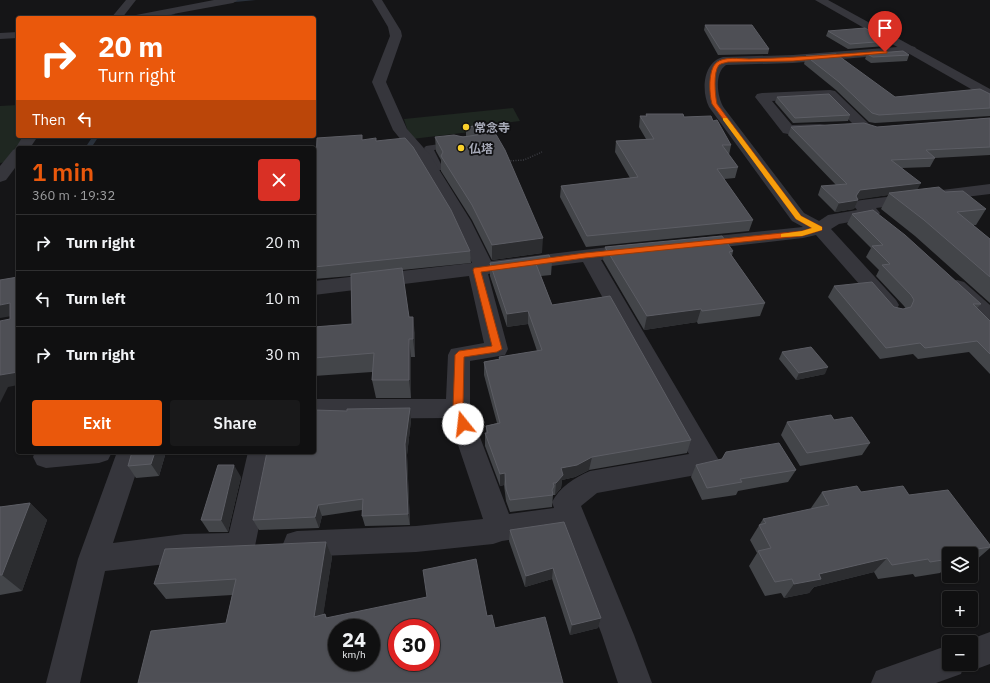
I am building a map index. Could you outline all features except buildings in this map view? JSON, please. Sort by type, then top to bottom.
[{"type":"street","points":[[118,16],[131,0]]},
{"type":"street","points":[[145,16],[233,0]]},
{"type":"street","points":[[377,0],[383,12],[396,29],[396,36],[379,82],[400,130],[422,155],[462,222],[481,269],[497,349],[459,355],[458,408],[462,412],[463,424],[500,528]]},
{"type":"street","points":[[820,0],[990,94]]},
{"type":"street","points":[[0,36],[16,35]]},
{"type":"street","points":[[896,312],[828,236],[819,228],[798,217],[715,104],[712,92],[715,67],[719,63],[728,60],[800,59],[911,50]]},
{"type":"street","points":[[833,128],[788,130],[762,97],[830,94],[868,128],[848,127]]},
{"type":"street","points":[[0,177],[16,156]]},
{"type":"street","points":[[676,246],[802,233],[819,228],[834,219],[877,218],[862,206],[990,188]]},
{"type":"street","points":[[316,288],[589,255],[652,249]]},
{"type":"street","points":[[589,255],[707,462],[590,483],[566,502],[618,635],[635,683]]},
{"type":"street","points":[[946,276],[990,317]]},
{"type":"street","points":[[316,409],[458,408]]},
{"type":"street","points":[[47,454],[46,457],[78,454]]},
{"type":"street","points":[[63,683],[93,559],[129,454]]},
{"type":"street","points":[[258,546],[261,454]]},
{"type":"street","points":[[93,559],[184,548],[416,539],[493,531],[500,528],[572,518]]},
{"type":"street","points":[[978,652],[990,648]]},
{"type":"street","points":[[888,683],[942,664]]},
{"type":"lane","points":[[429,169],[438,168],[429,148],[459,144]]},
{"type":"path","points":[[501,162],[524,160],[542,152]]},
{"type":"shaded area","points":[[16,105],[16,138],[25,138],[19,146],[16,146],[16,150],[7,162],[0,163],[0,106]]},
{"type":"shaded area","points":[[513,108],[520,121],[468,127],[470,132],[412,139],[409,135],[404,119]]},
{"type":"waterway","points":[[225,2],[254,0]]},
{"type":"waterway","points":[[162,16],[174,13]]},
{"type":"waterway","points":[[89,146],[95,138]]},
{"type":"slow traffic","points":[[725,119],[798,217],[819,228],[802,233],[784,235]]},
{"type":"place","name":"常念寺","points":[[466,127]]},
{"type":"place","name":"仏塔","points":[[461,148]]},
{"type":"route","points":[[463,424],[462,412],[458,408],[459,355],[497,349],[477,270],[585,255],[802,233],[819,228],[798,217],[724,118],[713,99],[712,92],[715,67],[719,63],[728,60],[793,59],[885,52]]}]
